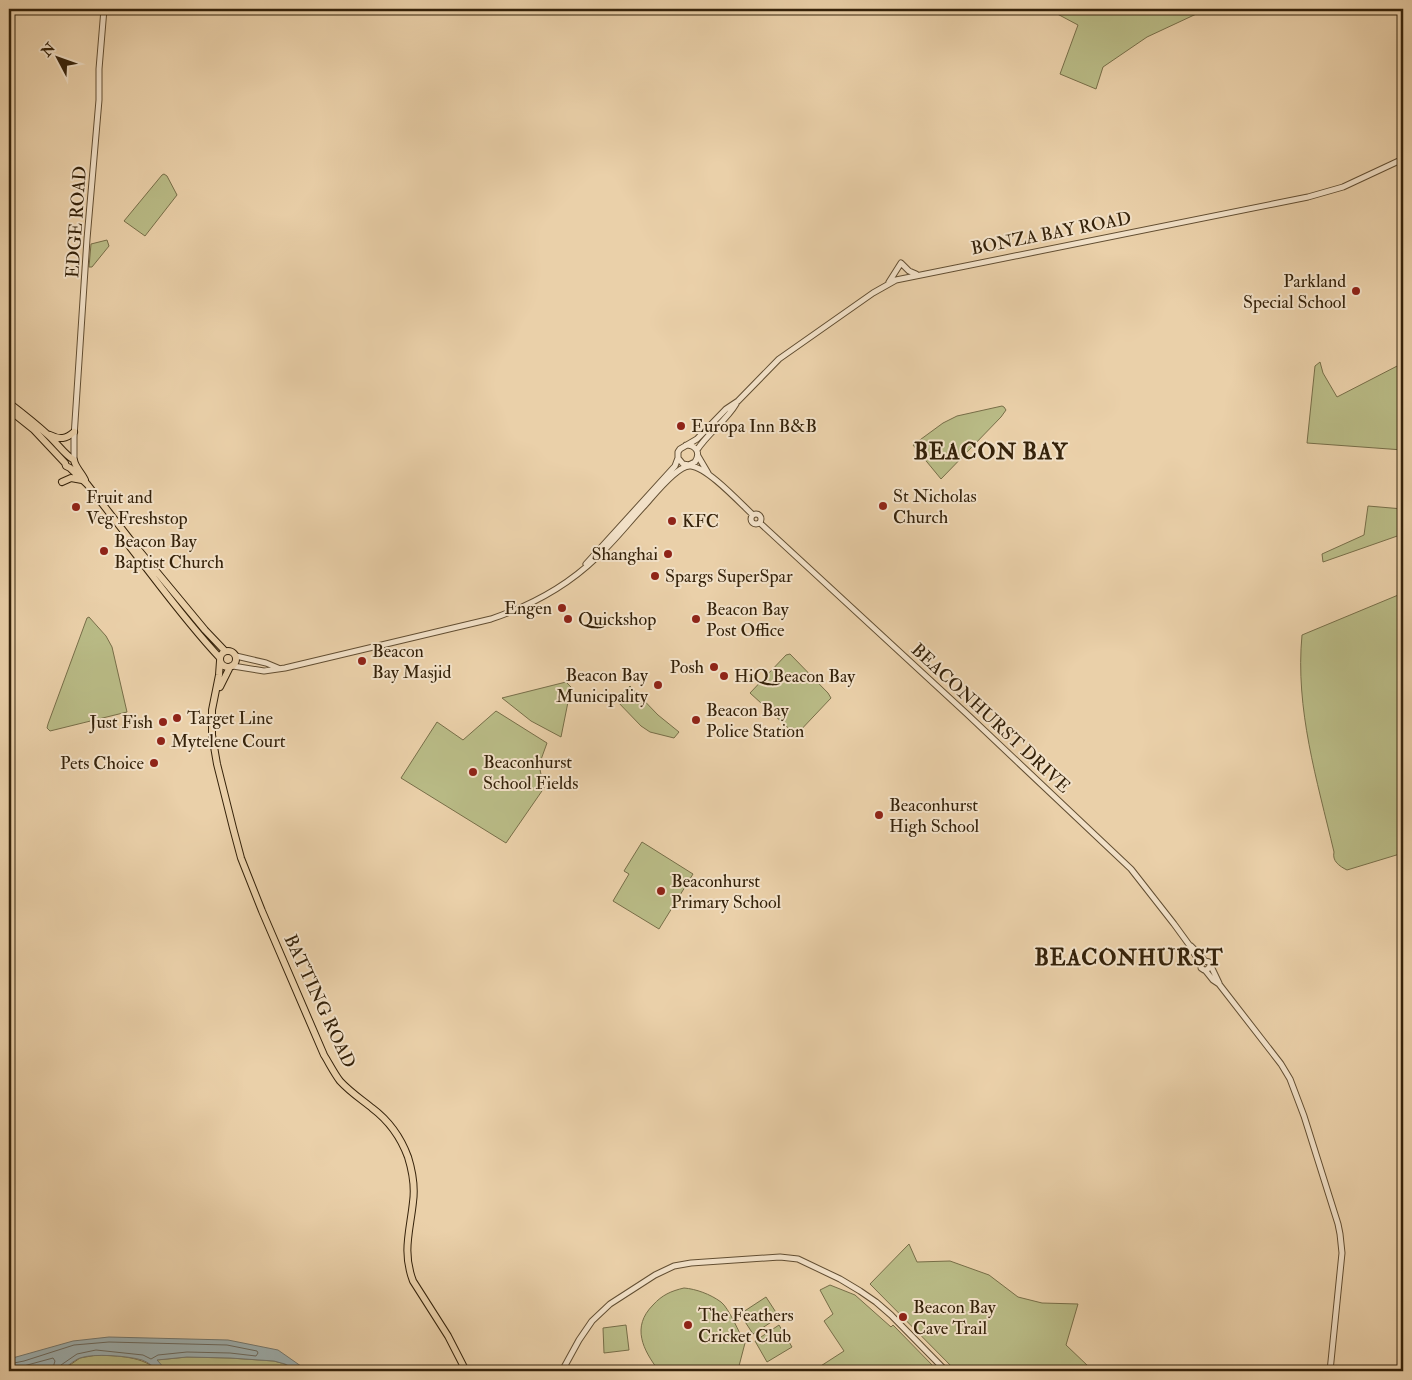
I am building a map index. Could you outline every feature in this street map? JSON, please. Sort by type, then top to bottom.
[{"type":"main road","points":[[9,403],[65,452],[70,462]]},
{"type":"main road","points":[[9,410],[80,469],[85,482],[118,524],[205,630],[225,651]]},
{"type":"main road","points":[[46,434],[64,439],[74,435]]},
{"type":"main road","points":[[62,482],[71,478],[85,482]]},
{"type":"main road","points":[[118,524],[130,547],[200,636],[225,667],[232,666],[236,662],[236,656],[230,650],[225,651]]},
{"type":"main road","points":[[220,659],[225,651]]},
{"type":"main road","name":"BATTING ROAD","points":[[220,659],[212,710],[214,745],[224,792],[242,858],[262,910],[324,1055],[337,1076],[383,1118],[392,1128],[403,1146],[410,1169],[414,1196],[407,1245],[407,1260],[410,1274],[448,1336],[466,1371]]},
{"type":"main road","name":"BATTING ROAD","points":[[214,700],[232,666]]},
{"type":"street","name":"EDGE ROAD","points":[[70,462],[74,435],[104,9]]},
{"type":"street","name":"BONZA BAY ROAD","points":[[697,453],[703,442],[730,413],[738,401],[779,359],[887,284],[896,280],[1308,197],[1343,187],[1403,159]]},
{"type":"street","points":[[887,284],[901,263],[911,272],[918,275]]},
{"type":"street","name":"BONZA BAY ROAD","points":[[686,445],[697,439],[726,409],[738,401]]},
{"type":"street","points":[[576,576],[675,466],[680,449],[686,445],[692,446],[708,474]]},
{"type":"street","points":[[232,666],[264,671],[285,668],[491,618],[522,607],[576,576],[597,558],[674,474],[684,466],[695,462],[697,453]]},
{"type":"street","points":[[678,458],[683,464],[698,468],[708,474]]},
{"type":"street","name":"BEACONHURST DRIVE","points":[[708,474],[753,515],[759,515],[761,518],[760,522],[1131,869],[1193,952],[1203,962],[1209,962],[1208,968],[1213,980],[1219,984],[1281,1064],[1290,1079],[1304,1116],[1339,1228],[1342,1253],[1330,1371]]},
{"type":"street","points":[[236,656],[266,663],[278,668]]},
{"type":"street","points":[[562,1371],[592,1321],[610,1304],[655,1275],[674,1266],[691,1263],[780,1257],[798,1259],[860,1291],[891,1315],[946,1371]]},
{"type":"green space","points":[[1048,9],[1207,9],[1147,37],[1103,67],[1096,89],[1060,74],[1078,25]]},
{"type":"green space","points":[[164,174],[177,195],[145,236],[124,221]]},
{"type":"green space","points":[[107,240],[109,246],[92,267],[89,267],[91,244]]},
{"type":"green space","points":[[1320,362],[1323,373],[1337,397],[1403,363],[1403,450],[1307,443],[1315,366]]},
{"type":"green space","points":[[1002,406],[1006,410],[1001,417],[941,479],[913,445],[943,423],[957,416]]},
{"type":"green space","points":[[1368,506],[1403,509],[1403,534],[1323,562],[1322,554],[1364,535]]},
{"type":"green space","points":[[1403,593],[1403,853],[1347,870],[1339,865],[1334,858],[1309,744],[1302,690],[1302,635]]},
{"type":"green space","points":[[89,617],[106,636],[112,647],[127,712],[50,731],[47,728],[48,724],[87,618]]},
{"type":"green space","points":[[790,654],[831,698],[796,735],[750,693],[786,655]]},
{"type":"green space","points":[[566,682],[571,687],[561,737],[531,721],[502,698]]},
{"type":"green space","points":[[630,686],[658,715],[679,732],[674,738],[650,732],[641,726],[616,700]]},
{"type":"green space","name":"Beaconhurst School Fields","points":[[496,711],[547,743],[539,765],[544,788],[506,843],[401,778],[437,722],[463,740]]},
{"type":"green space","points":[[642,842],[693,874],[659,929],[613,901],[629,874],[624,871]]},
{"type":"green space","points":[[909,1244],[917,1262],[950,1261],[989,1275],[1018,1297],[1042,1303],[1078,1304],[1066,1345],[1088,1366],[1084,1371],[956,1371],[870,1284]]},
{"type":"green space","points":[[830,1285],[855,1295],[891,1327],[893,1325],[938,1371],[813,1371],[844,1351],[824,1321],[833,1314],[820,1290]]},
{"type":"green space","name":"The Feathers Cricket Club","points":[[684,1288],[698,1291],[724,1305],[745,1343],[739,1366],[735,1371],[659,1371],[648,1355],[644,1347],[641,1330],[646,1313],[663,1296]]},
{"type":"green space","points":[[766,1297],[779,1317],[753,1334],[740,1314]]},
{"type":"green space","points":[[626,1325],[629,1350],[604,1353],[603,1328]]},
{"type":"green space","points":[[779,1325],[792,1347],[767,1362],[755,1341]]},
{"type":"green space","points":[[97,1355],[138,1360],[145,1362],[158,1371],[57,1371],[64,1369],[80,1358]]},
{"type":"green space","points":[[187,1357],[274,1361],[298,1371],[167,1371],[156,1360]]},
{"type":"water","points":[[109,1337],[228,1340],[278,1350],[308,1371],[298,1371],[274,1361],[187,1357],[157,1360],[167,1371],[158,1371],[142,1360],[102,1355],[80,1358],[57,1371],[9,1371],[9,1359],[73,1341]]},
{"type":"place","name":"Parkland Special School","points":[[1356,291]]},
{"type":"place","name":"Europa Inn B&B","points":[[681,426]]},
{"type":"place","name":"St Nicholas Church","points":[[883,506]]},
{"type":"place","name":"Fruit and Veg Freshstop","points":[[76,507]]},
{"type":"place","name":"KFC","points":[[672,521]]},
{"type":"place","name":"Beacon Bay Baptist Church","points":[[104,551]]},
{"type":"place","name":"Shanghai","points":[[668,554]]},
{"type":"place","name":"Spargs SuperSpar","points":[[655,576]]},
{"type":"place","name":"Engen","points":[[562,608]]},
{"type":"place","name":"Quickshop","points":[[568,619]]},
{"type":"place","name":"Beacon Bay Post Office","points":[[696,619]]},
{"type":"place","name":"Beacon Bay Masjid","points":[[362,661]]},
{"type":"place","name":"Posh","points":[[714,667]]},
{"type":"place","name":"HiQ Beacon Bay","points":[[724,676]]},
{"type":"place","name":"Beacon Bay Municipality","points":[[658,685]]},
{"type":"place","name":"Target Line","points":[[177,718]]},
{"type":"place","name":"Beacon Bay Police Station","points":[[696,720]]},
{"type":"place","name":"Just Fish","points":[[163,722]]},
{"type":"place","name":"Mytelene Court","points":[[161,741]]},
{"type":"place","name":"Pets Choice","points":[[154,763]]},
{"type":"place","name":"Beaconhurst School Fields","points":[[473,772]]},
{"type":"place","name":"Beaconhurst High School","points":[[879,815]]},
{"type":"place","name":"Beaconhurst Primary School","points":[[661,891]]},
{"type":"place","name":"Beacon Bay Cave Trail","points":[[903,1317]]},
{"type":"place","name":"The Feathers Cricket Club","points":[[688,1325]]},
{"type":"district","name":"BEACON BAY","points":[[991,451]]},
{"type":"district","name":"BEACONHURST","points":[[1129,957]]}]
